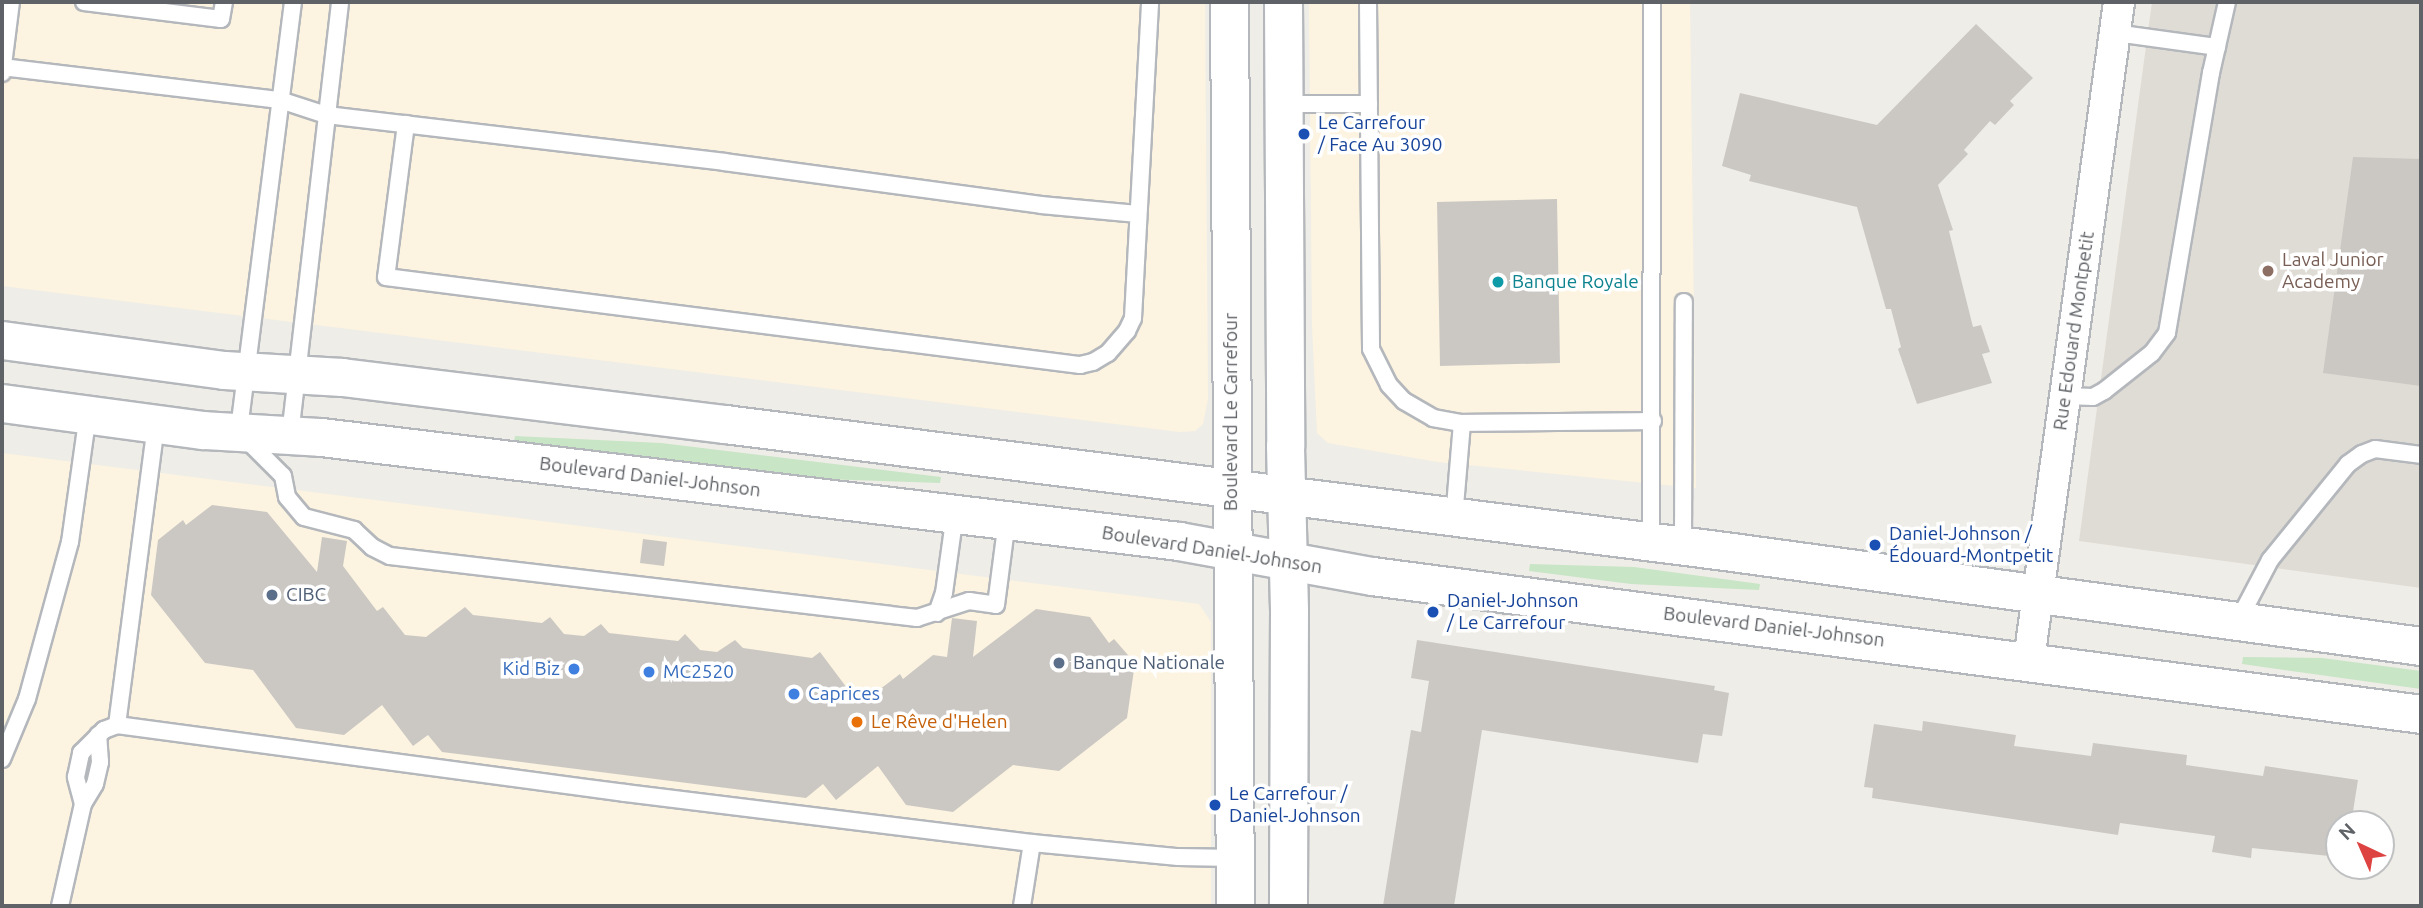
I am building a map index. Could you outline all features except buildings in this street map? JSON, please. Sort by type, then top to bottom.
[{"type":"street","name":"Boulevard Le Carrefour","points":[[1229,2],[1230,489],[1233,550],[1235,906]]},
{"type":"street","points":[[1283,2],[1288,562],[1287,906]]},
{"type":"street","name":"Rue Edouard Montpetit","points":[[2029,660],[2119,2]]},
{"type":"street","points":[[2,340],[246,372],[298,374],[725,424],[1667,545],[2421,646]]},
{"type":"street","name":"Boulevard Daniel-Johnson","points":[[2,403],[156,424],[290,435],[1007,520],[1233,550],[1372,576],[2029,660],[2421,714]]},
{"type":"lane","points":[[10,2],[2,69],[280,100],[326,115],[724,162],[1041,205],[1138,214]]},
{"type":"lane","points":[[84,2],[221,19],[224,2]]},
{"type":"lane","points":[[293,2],[239,432],[283,476],[287,497],[304,517],[354,530],[372,547],[390,556],[909,618],[937,613],[969,601],[996,605],[1007,520]]},
{"type":"lane","points":[[290,435],[340,2]]},
{"type":"lane","points":[[406,124],[386,277],[1080,365],[1093,362],[1117,344],[1133,318],[1150,2]]},
{"type":"lane","points":[[1368,2],[1371,349],[1389,385],[1404,401],[1433,418],[1462,423],[1653,421]]},
{"type":"lane","points":[[1652,2],[1653,421],[1667,545]]},
{"type":"lane","points":[[2066,397],[2093,397],[2104,391],[2152,353],[2167,333],[2227,2]]},
{"type":"lane","points":[[2115,33],[2217,47]]},
{"type":"lane","points":[[1284,104],[1369,104]]},
{"type":"lane","points":[[1667,545],[1684,302]]},
{"type":"lane","points":[[2,759],[27,699],[70,542],[88,414]]},
{"type":"lane","points":[[1454,518],[1462,423]]},
{"type":"lane","points":[[117,725],[156,424]]},
{"type":"lane","points":[[2238,622],[2270,560],[2348,464],[2375,449],[2421,455]]},
{"type":"lane","points":[[937,613],[944,593],[955,514]]},
{"type":"lane","points":[[60,906],[83,804],[76,777],[81,753],[98,735],[117,725],[611,792],[1032,843],[1178,857],[1235,858]]},
{"type":"lane","points":[[1022,906],[1032,843]]},
{"type":"shaded area","points":[[2,2],[1205,2],[1208,399],[1203,424],[1195,431],[1180,432],[2,286]]},
{"type":"shaded area","points":[[1309,2],[1690,2],[1696,488],[1438,462],[1328,443],[1317,433],[1312,325]]},
{"type":"shaded area","name":"Laval Junior Academy","points":[[2152,2],[2421,2],[2421,588],[2079,541]]},
{"type":"shaded area","points":[[2,453],[1199,604],[1211,622],[1211,906],[2,906]]},
{"type":"green space","points":[[515,436],[661,443],[941,477],[940,483],[824,479],[514,442]]},
{"type":"green space","points":[[1530,564],[1634,567],[1760,584],[1759,590],[1631,584],[1529,571]]},
{"type":"green space","points":[[2243,657],[2322,658],[2421,671],[2421,689],[2242,664]]},
{"type":"place","name":"Le Carrefour / Face Au 3090","points":[[1304,134]]},
{"type":"place","name":"Laval Junior Academy","points":[[2268,271]]},
{"type":"place","name":"Banque Royale","points":[[1498,282]]},
{"type":"place","name":"Daniel-Johnson / Édouard-Montpetit","points":[[1875,545]]},
{"type":"place","name":"CIBC","points":[[272,595]]},
{"type":"place","name":"Daniel-Johnson / Le Carrefour","points":[[1433,612]]},
{"type":"place","name":"Banque Nationale","points":[[1059,663]]},
{"type":"place","name":"Kid Biz","points":[[574,669]]},
{"type":"place","name":"MC2520","points":[[649,672]]},
{"type":"place","name":"Caprices","points":[[794,694]]},
{"type":"place","name":"Le Rêve d'Helen","points":[[857,722]]},
{"type":"place","name":"Le Carrefour / Daniel-Johnson","points":[[1215,805]]}]
